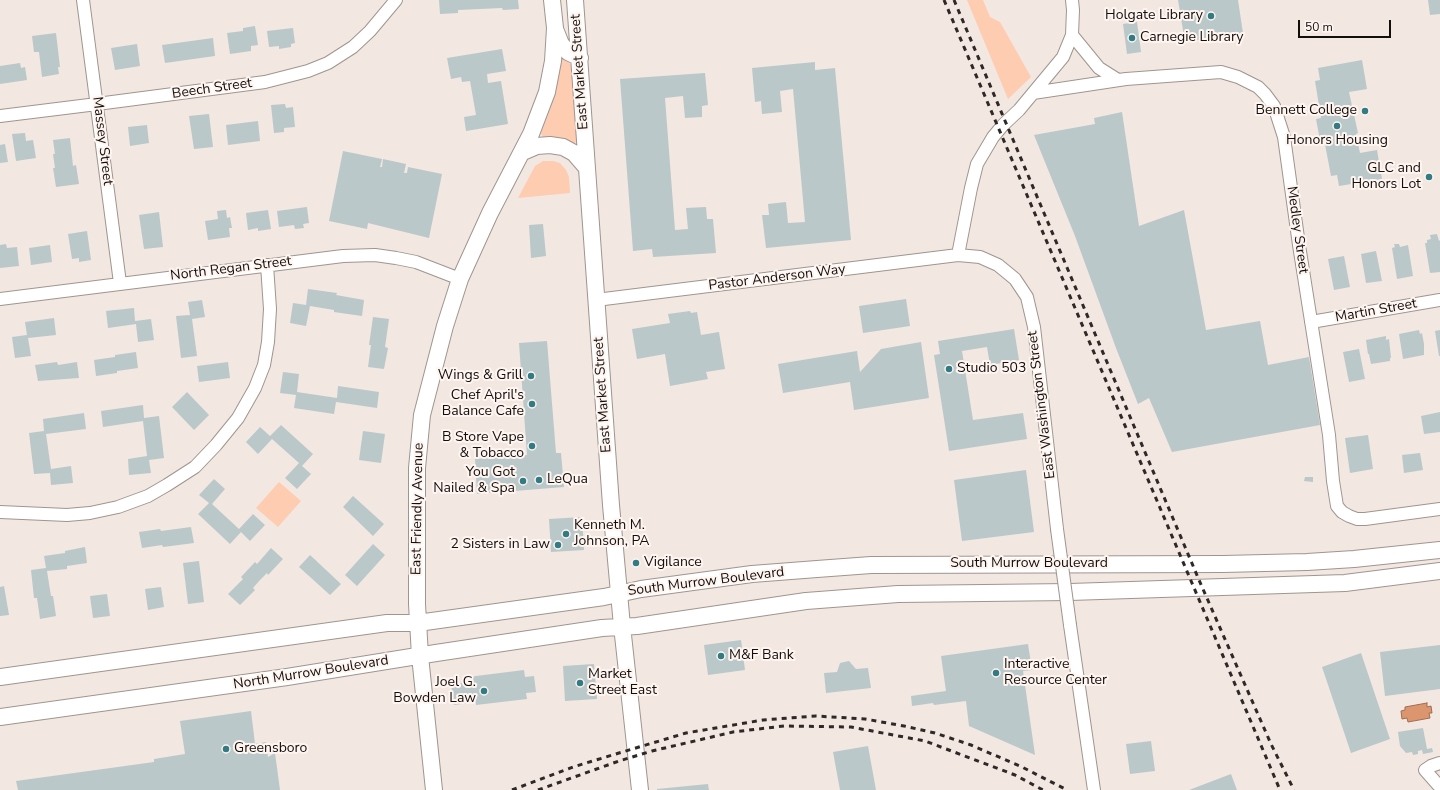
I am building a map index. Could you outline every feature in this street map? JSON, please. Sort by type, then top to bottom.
[{"type":"main road","name":"East Market Street","points":[[523,152],[532,134],[547,92],[553,61],[555,28],[552,0]]},
{"type":"main road","name":"East Market Street","points":[[575,0],[596,300],[619,594],[640,790]]},
{"type":"main road","points":[[555,28],[561,44],[568,52],[580,58]]},
{"type":"main road","points":[[523,152],[537,146],[550,145],[563,147],[574,153],[587,168]]},
{"type":"main road","name":"East Friendly Avenue","points":[[434,790],[418,623],[417,468],[422,415],[445,326],[460,279],[490,213],[523,152]]},
{"type":"main road","name":"South Murrow Boulevard","points":[[619,594],[752,574],[871,565],[1223,564],[1300,562],[1354,559],[1440,550]]},
{"type":"main road","name":"South Murrow Boulevard","points":[[622,626],[674,621],[806,601],[898,594],[1070,592],[1345,583],[1440,571]]},
{"type":"main road","points":[[0,677],[387,623],[418,623],[619,594]]},
{"type":"main road","name":"North Murrow Boulevard","points":[[0,717],[280,679],[420,656],[622,626]]},
{"type":"street","name":"Massey Street","points":[[83,0],[120,283]]},
{"type":"street","name":"Beech Street","points":[[0,116],[265,82],[308,71],[328,63],[353,47],[370,31],[396,0]]},
{"type":"street","points":[[958,255],[970,188],[977,164],[993,137],[1034,93],[1063,58],[1072,35],[1074,10],[1072,0]]},
{"type":"street","points":[[1072,35],[1099,68],[1118,80]]},
{"type":"street","name":"Medley Street","points":[[1034,93],[1118,80],[1221,72],[1238,77],[1258,87],[1265,94],[1274,106],[1284,137],[1329,435],[1337,506],[1342,512],[1357,519],[1440,509]]},
{"type":"street","name":"North Regan Street","points":[[0,299],[267,266],[327,257],[375,255],[396,258],[416,262],[460,279]]},
{"type":"street","name":"Pastor Anderson Way","points":[[596,300],[958,255]]},
{"type":"street","name":"East Washington Street","points":[[958,255],[980,257],[998,265],[1016,279],[1027,297],[1034,326],[1057,529],[1094,790]]},
{"type":"street","points":[[0,512],[67,515],[90,514],[118,507],[148,496],[195,467],[216,445],[238,418],[255,388],[264,365],[268,342],[270,309],[267,266]]},
{"type":"street","name":"Martin Street","points":[[1311,322],[1440,300]]},
{"type":"street","points":[[1440,763],[1425,770],[1440,787]]},
{"type":"shaded area","points":[[967,0],[983,0],[990,17],[1000,22],[1031,77],[1008,99]]},
{"type":"shaded area","points":[[562,56],[572,66],[577,140],[575,143],[571,144],[543,138],[541,133],[551,106],[557,82],[560,57]]},
{"type":"shaded area","points":[[543,161],[560,163],[566,170],[569,177],[570,193],[518,198],[535,166]]},
{"type":"shaded area","points":[[279,482],[301,501],[278,527],[256,508]]},
{"type":"shaded area","points":[[1427,703],[1427,707],[1431,706],[1432,713],[1429,713],[1430,718],[1408,722],[1407,718],[1402,719],[1401,711],[1405,710],[1405,707]]},
{"type":"building","points":[[439,0],[518,0],[519,9],[503,10],[502,8],[458,10],[458,13],[440,14]]},
{"type":"building","name":"Holgate Library","points":[[1178,0],[1238,0],[1243,33],[1185,42]]},
{"type":"building","points":[[1428,0],[1440,0],[1440,14],[1430,15]]},
{"type":"building","name":"Carnegie Library","points":[[1137,22],[1141,52],[1127,54],[1123,24]]},
{"type":"building","points":[[255,26],[258,45],[251,46],[251,51],[230,54],[227,33],[243,31],[243,28]]},
{"type":"building","points":[[293,28],[295,43],[291,44],[291,47],[279,49],[279,46],[269,47],[267,31]]},
{"type":"building","points":[[56,33],[60,67],[58,67],[59,74],[42,77],[39,52],[34,52],[32,36]]},
{"type":"building","points":[[213,38],[215,56],[165,63],[162,45]]},
{"type":"building","points":[[137,44],[140,66],[115,70],[111,48]]},
{"type":"building","points":[[502,49],[506,71],[487,74],[488,83],[501,81],[508,124],[466,131],[464,117],[476,115],[470,81],[462,82],[461,77],[451,79],[447,58]]},
{"type":"building","name":"Honors Housing","points":[[1362,60],[1367,89],[1349,92],[1358,133],[1356,134],[1360,153],[1377,150],[1382,179],[1339,186],[1337,175],[1331,176],[1324,139],[1320,140],[1316,119],[1321,118],[1315,81],[1320,80],[1318,68]]},
{"type":"building","points":[[815,62],[815,70],[835,68],[851,240],[766,248],[762,215],[769,215],[768,204],[786,202],[788,223],[805,222],[793,89],[780,91],[782,112],[762,114],[761,101],[755,102],[752,68]]},
{"type":"building","points":[[20,63],[21,68],[25,67],[27,80],[0,84],[0,66]]},
{"type":"building","points":[[705,73],[708,105],[702,106],[702,117],[685,118],[683,96],[665,98],[675,230],[688,229],[686,208],[706,207],[707,219],[713,219],[716,253],[653,257],[652,249],[633,251],[620,79]]},
{"type":"building","points":[[285,104],[286,108],[293,107],[295,127],[284,128],[284,132],[274,133],[271,105]]},
{"type":"building","points":[[1122,112],[1139,226],[1184,210],[1206,330],[1260,321],[1268,365],[1309,357],[1320,425],[1172,452],[1149,398],[1138,404],[1075,236],[1034,135],[1095,124],[1094,118]]},
{"type":"building","points":[[209,114],[213,147],[194,149],[189,116]]},
{"type":"building","points":[[258,121],[260,141],[228,145],[226,125]]},
{"type":"building","points":[[147,125],[149,143],[130,146],[128,127]]},
{"type":"building","points":[[25,133],[26,141],[33,140],[36,158],[16,161],[12,134]]},
{"type":"building","points":[[70,138],[73,166],[76,165],[79,184],[56,187],[53,168],[55,168],[53,154],[55,154],[53,140]]},
{"type":"building","points":[[5,144],[8,162],[0,163],[0,145]]},
{"type":"building","points":[[343,151],[382,159],[380,167],[382,167],[383,159],[406,164],[404,173],[407,173],[408,167],[442,174],[429,238],[368,223],[367,229],[329,221]]},
{"type":"building","points":[[307,207],[309,223],[303,224],[304,228],[295,229],[294,225],[279,227],[277,211]]},
{"type":"building","points":[[226,210],[227,218],[230,217],[232,228],[229,228],[230,237],[208,240],[205,221],[218,219],[217,211]]},
{"type":"building","points":[[268,210],[271,229],[258,231],[258,228],[248,230],[246,213]]},
{"type":"building","points":[[159,212],[163,247],[144,249],[139,215]]},
{"type":"building","points":[[543,224],[546,256],[531,258],[529,225]]},
{"type":"building","points":[[87,231],[91,260],[79,262],[79,258],[72,259],[68,234]]},
{"type":"building","points":[[1437,234],[1439,241],[1440,240],[1440,272],[1430,273],[1425,243],[1427,243],[1427,240],[1431,239],[1430,235]]},
{"type":"building","points":[[6,244],[7,248],[17,247],[19,266],[0,268],[0,245]]},
{"type":"building","points":[[1394,244],[1399,244],[1400,247],[1408,245],[1413,276],[1397,279],[1392,248],[1395,247]]},
{"type":"building","points":[[50,245],[52,262],[31,265],[29,248]]},
{"type":"building","points":[[1376,251],[1382,281],[1366,283],[1361,254]]},
{"type":"building","points":[[1344,256],[1350,287],[1334,290],[1328,259]]},
{"type":"building","points":[[308,289],[337,293],[336,295],[364,300],[362,316],[334,312],[334,310],[310,306],[306,326],[290,323],[293,303],[306,305]]},
{"type":"building","points":[[906,299],[910,326],[863,333],[859,306]]},
{"type":"building","points":[[202,300],[205,317],[192,319],[197,356],[181,358],[176,316],[190,315],[188,302]]},
{"type":"building","points":[[134,308],[135,321],[151,319],[154,340],[138,342],[136,324],[108,328],[106,311]]},
{"type":"building","points":[[690,311],[691,313],[697,312],[701,335],[719,332],[725,369],[706,372],[708,379],[670,386],[665,354],[637,359],[632,329],[670,323],[668,314]]},
{"type":"building","points":[[373,317],[389,319],[385,347],[388,348],[384,369],[368,367]]},
{"type":"building","points":[[54,318],[56,335],[28,338],[31,356],[15,358],[12,337],[27,335],[25,322]]},
{"type":"building","points":[[1014,329],[1019,360],[990,365],[987,347],[962,351],[973,420],[1023,413],[1027,439],[949,451],[934,355],[940,354],[938,341]]},
{"type":"building","points":[[1419,330],[1420,334],[1422,333],[1424,355],[1403,359],[1399,334]]},
{"type":"building","points":[[1440,330],[1440,356],[1439,356],[1435,331]]},
{"type":"building","points":[[1386,336],[1386,340],[1389,339],[1390,361],[1371,364],[1366,340]]},
{"type":"building","points":[[547,341],[556,453],[561,453],[564,487],[477,494],[475,459],[527,455],[519,343]]},
{"type":"building","points":[[921,342],[929,398],[854,410],[850,382],[783,393],[778,364],[857,351],[860,372],[881,349]]},
{"type":"building","points":[[1359,349],[1365,379],[1349,382],[1343,352]]},
{"type":"building","points":[[136,352],[138,368],[96,376],[94,360]]},
{"type":"building","points":[[57,362],[58,365],[77,362],[79,378],[38,381],[35,365]]},
{"type":"building","points":[[228,362],[230,378],[199,382],[197,366]]},
{"type":"building","points":[[283,372],[299,374],[297,392],[337,398],[338,386],[379,392],[377,408],[336,402],[334,414],[294,408],[296,395],[280,393]]},
{"type":"building","points":[[187,392],[209,415],[194,430],[172,407]]},
{"type":"building","points":[[143,405],[144,418],[159,416],[164,458],[149,460],[151,473],[129,475],[128,459],[147,456],[143,421],[103,427],[101,411]]},
{"type":"building","points":[[1440,412],[1440,432],[1424,434],[1421,416]]},
{"type":"building","points":[[84,413],[86,429],[46,434],[51,469],[71,466],[73,483],[51,485],[50,473],[34,474],[29,433],[44,431],[43,419]]},
{"type":"building","points":[[281,425],[313,454],[302,466],[311,474],[297,489],[285,478],[299,463],[272,439],[258,454],[246,442],[260,427],[270,436]]},
{"type":"building","points":[[363,431],[385,434],[381,463],[359,460]]},
{"type":"building","points":[[1368,435],[1373,469],[1350,473],[1345,438]]},
{"type":"building","points":[[1420,453],[1423,470],[1404,473],[1402,455]]},
{"type":"building","points":[[1026,470],[1034,532],[962,541],[954,480]]},
{"type":"building","points":[[1305,477],[1313,477],[1313,482],[1304,481]]},
{"type":"building","points":[[214,479],[225,489],[212,504],[239,529],[253,514],[265,525],[250,541],[241,532],[230,544],[198,514],[209,503],[199,495]]},
{"type":"building","points":[[353,496],[384,524],[373,536],[343,507]]},
{"type":"building","points":[[582,517],[584,550],[551,552],[549,519]]},
{"type":"building","points":[[191,527],[194,543],[142,548],[139,532]]},
{"type":"building","points":[[373,544],[385,555],[357,586],[345,575]]},
{"type":"building","points":[[85,547],[87,563],[67,566],[67,569],[47,571],[56,616],[40,619],[37,598],[34,598],[31,570],[46,568],[44,556],[65,553],[65,551]]},
{"type":"building","points":[[271,548],[283,559],[268,575],[267,573],[260,580],[253,588],[255,590],[240,605],[228,594],[243,579],[241,577],[255,562],[257,564]]},
{"type":"building","points":[[310,555],[341,584],[330,595],[299,567]]},
{"type":"building","points":[[199,561],[204,602],[188,604],[183,563]]},
{"type":"building","points":[[4,586],[9,615],[0,616],[0,587]]},
{"type":"building","points":[[161,587],[164,607],[148,610],[145,589]]},
{"type":"building","points":[[107,594],[110,616],[93,618],[90,596]]},
{"type":"building","points":[[741,640],[745,670],[708,675],[704,645]]},
{"type":"building","points":[[1028,644],[1032,670],[1023,671],[1035,755],[969,726],[966,701],[912,706],[911,696],[946,691],[941,656]]},
{"type":"building","points":[[1440,645],[1440,689],[1385,696],[1380,652]]},
{"type":"building","points":[[1361,653],[1390,739],[1351,753],[1322,667]]},
{"type":"building","points":[[849,661],[856,669],[868,668],[871,688],[826,693],[824,673],[837,672],[840,663]]},
{"type":"building","name":"Market Street East","points":[[594,664],[597,699],[565,701],[563,666]]},
{"type":"building","points":[[524,670],[525,677],[534,676],[536,692],[526,693],[527,699],[476,705],[475,696],[468,697],[469,703],[454,705],[451,684],[469,682],[468,677]]},
{"type":"building","name":"Greensboro","points":[[251,711],[255,744],[266,742],[268,757],[275,753],[280,790],[18,790],[16,781],[154,762],[154,759],[185,754],[180,721]]},
{"type":"building","points":[[1423,728],[1427,749],[1432,748],[1433,752],[1423,754],[1422,750],[1418,751],[1418,754],[1413,755],[1412,752],[1406,753],[1400,746],[1398,732]]},
{"type":"building","points":[[1151,741],[1155,771],[1130,774],[1126,744]]},
{"type":"building","points":[[868,746],[876,790],[840,790],[833,752]]},
{"type":"building","points":[[1231,774],[1237,790],[1189,790]]},
{"type":"building","points":[[708,784],[709,790],[657,790],[657,789]]},
{"type":"railway","points":[[944,0],[1280,790]]},
{"type":"railway","points":[[954,0],[1199,580],[1271,744],[1294,790]]},
{"type":"railway","points":[[512,790],[573,767],[686,733],[763,720],[816,716],[865,719],[935,733],[971,745],[1022,767],[1067,790]]},
{"type":"railway","points":[[538,790],[619,761],[652,751],[733,732],[784,726],[851,727],[925,741],[1015,775],[1043,790]]},
{"type":"place","name":"Holgate Library","points":[[1211,16]]},
{"type":"place","name":"Carnegie Library","points":[[1132,38]]},
{"type":"place","name":"Bennett College","points":[[1365,111]]},
{"type":"place","name":"Honors Housing","points":[[1337,126]]},
{"type":"place","name":"GLC and Honors Lot","points":[[1429,177]]},
{"type":"place","name":"Studio 503","points":[[949,369]]},
{"type":"place","name":"Wings & Grill","points":[[531,376]]},
{"type":"place","name":"Chef April's Balance Cafe","points":[[532,404]]},
{"type":"place","name":"B Store Vape & Tobacco","points":[[532,446]]},
{"type":"place","name":"LeQua","points":[[539,480]]},
{"type":"place","name":"You Got Nailed & Spa","points":[[523,481]]},
{"type":"place","name":"Kenneth M. Johnson, PA","points":[[566,534]]},
{"type":"place","name":"2 Sisters in Law","points":[[558,545]]},
{"type":"place","name":"Vigilance","points":[[636,563]]},
{"type":"place","name":"M&F Bank","points":[[721,656]]},
{"type":"place","name":"Interactive Resource Center","points":[[996,673]]},
{"type":"place","name":"Market Street East","points":[[580,683]]},
{"type":"place","name":"Joel G. Bowden Law","points":[[484,691]]},
{"type":"place","name":"Greensboro","points":[[226,749]]}]
